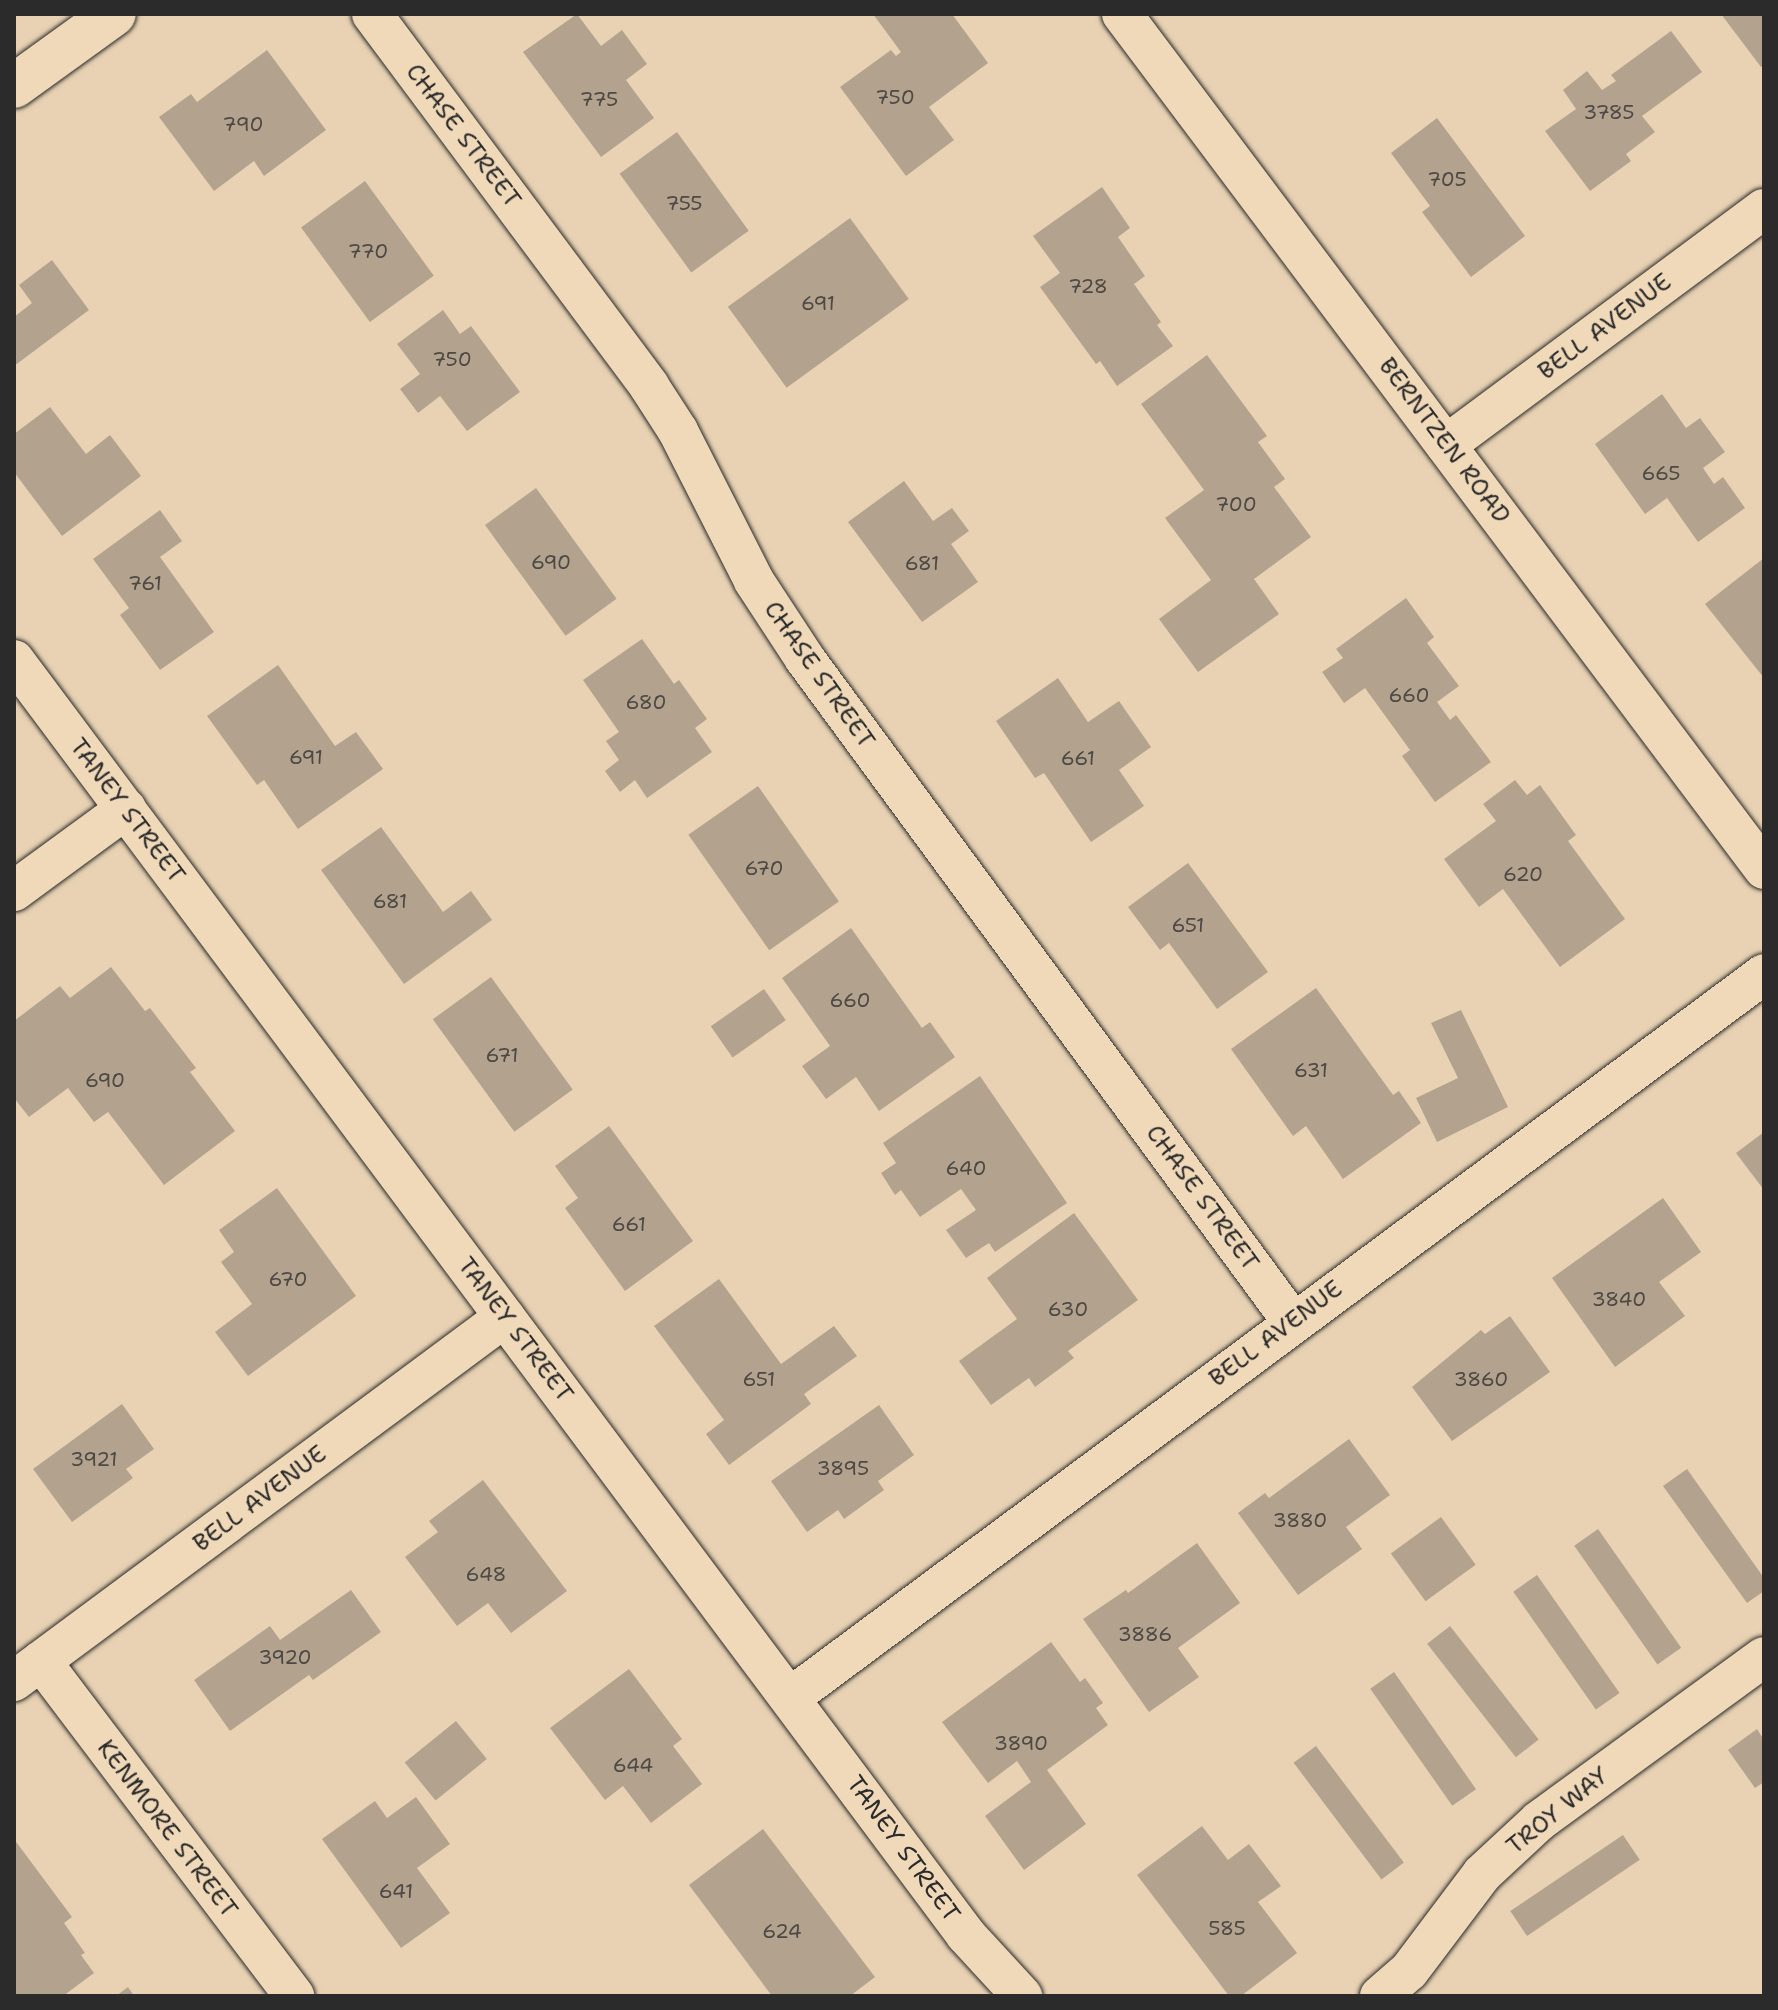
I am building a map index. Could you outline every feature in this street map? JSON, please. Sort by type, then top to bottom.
[{"type":"street","points":[[14,86],[114,14]]},
{"type":"street","name":"CHASE STREET","points":[[372,14],[649,386],[678,431],[754,581],[805,659],[1292,1321]]},
{"type":"street","name":"BERNTZEN ROAD","points":[[1122,14],[1764,869]]},
{"type":"street","name":"BELL AVENUE","points":[[1446,445],[1764,209]]},
{"type":"street","name":"TANEY STREET","points":[[14,660],[966,1935],[1022,1996]]},
{"type":"street","points":[[14,891],[126,809]]},
{"type":"street","name":"BELL AVENUE","points":[[791,1697],[1292,1321],[1764,974]]},
{"type":"street","name":"BELL AVENUE","points":[[28,1671],[505,1317]]},
{"type":"street","name":"TROY WAY","points":[[1380,1996],[1409,1971],[1482,1874],[1539,1821],[1764,1657]]},
{"type":"street","name":"KENMORE STREET","points":[[28,1671],[294,1996]]},
{"type":"building","points":[[577,14],[601,46],[622,30],[647,64],[626,80],[654,118],[601,157],[523,52]]},
{"type":"building","points":[[873,14],[952,14],[988,63],[929,107],[954,140],[906,176],[840,87],[891,50],[896,56],[901,52]]},
{"type":"building","points":[[1721,14],[1764,14],[1764,65],[1761,67]]},
{"type":"building","points":[[1671,31],[1702,72],[1642,116],[1655,132],[1626,154],[1631,161],[1590,191],[1545,131],[1576,109],[1563,90],[1587,71],[1602,90],[1616,81],[1611,75]]},
{"type":"building","points":[[267,50],[326,130],[264,176],[254,161],[214,191],[159,117],[191,94],[197,102]]},
{"type":"building","points":[[1437,118],[1525,236],[1471,277],[1422,212],[1430,206],[1391,153]]},
{"type":"building","points":[[677,132],[749,231],[691,272],[620,174]]},
{"type":"building","points":[[365,181],[434,276],[370,322],[301,227]]},
{"type":"building","points":[[1102,187],[1130,228],[1118,237],[1145,276],[1134,284],[1161,322],[1157,325],[1173,346],[1117,386],[1100,361],[1096,364],[1040,287],[1060,273],[1033,236]]},
{"type":"building","points":[[850,218],[909,299],[787,388],[728,307]]},
{"type":"building","points":[[52,260],[89,310],[14,366],[14,317],[32,303],[19,285]]},
{"type":"building","points":[[443,310],[460,334],[471,326],[520,392],[467,431],[440,396],[418,413],[400,389],[420,374],[397,344]]},
{"type":"building","points":[[1207,355],[1267,436],[1258,442],[1285,479],[1274,487],[1311,537],[1254,579],[1279,614],[1198,672],[1159,619],[1211,580],[1165,518],[1204,490],[1141,404]]},
{"type":"building","points":[[1662,394],[1686,428],[1700,418],[1725,452],[1703,468],[1714,484],[1723,477],[1745,508],[1698,542],[1667,498],[1645,514],[1595,444]]},
{"type":"building","points":[[50,407],[86,454],[110,435],[141,476],[62,536],[14,472],[14,434]]},
{"type":"building","points":[[904,481],[933,521],[952,508],[969,531],[951,544],[978,582],[922,622],[848,522]]},
{"type":"building","points":[[536,488],[617,599],[566,636],[485,525]]},
{"type":"building","points":[[160,510],[182,541],[160,557],[214,632],[160,670],[120,615],[129,608],[93,559]]},
{"type":"building","points":[[1764,558],[1764,678],[1705,604]]},
{"type":"building","points":[[1406,598],[1434,637],[1427,643],[1459,686],[1437,702],[1450,720],[1456,715],[1491,762],[1435,802],[1402,756],[1410,750],[1365,688],[1344,703],[1322,672],[1343,658],[1336,649]]},
{"type":"building","points":[[642,639],[674,684],[679,680],[707,719],[695,728],[712,752],[647,798],[635,780],[620,792],[605,771],[619,760],[606,741],[619,732],[583,680]]},
{"type":"building","points":[[278,665],[335,746],[356,732],[383,769],[298,829],[264,780],[257,785],[207,716]]},
{"type":"building","points":[[1058,678],[1088,722],[1119,701],[1151,747],[1119,770],[1144,806],[1091,842],[1044,773],[1035,778],[996,721]]},
{"type":"building","points":[[1515,780],[1527,795],[1540,785],[1576,835],[1568,841],[1625,919],[1560,967],[1503,889],[1479,907],[1444,859],[1496,821],[1483,804]]},
{"type":"building","points":[[758,786],[839,902],[769,950],[688,835]]},
{"type":"building","points":[[381,827],[443,912],[471,891],[492,920],[404,984],[321,870]]},
{"type":"building","points":[[1188,863],[1268,972],[1217,1009],[1169,943],[1160,950],[1128,907]]},
{"type":"building","points":[[851,928],[922,1028],[930,1022],[955,1057],[879,1111],[856,1077],[826,1099],[802,1066],[830,1046],[782,978]]},
{"type":"building","points":[[111,967],[145,1011],[150,1008],[196,1068],[190,1072],[235,1131],[164,1185],[108,1112],[94,1122],[68,1088],[29,1117],[14,1098],[14,1021],[60,986],[70,998]]},
{"type":"building","points":[[491,977],[573,1089],[514,1132],[433,1019]]},
{"type":"building","points":[[1316,988],[1393,1095],[1399,1091],[1421,1123],[1343,1179],[1306,1126],[1293,1136],[1231,1049]]},
{"type":"building","points":[[764,989],[786,1020],[733,1057],[711,1026]]},
{"type":"building","points":[[1461,1010],[1508,1107],[1437,1142],[1416,1098],[1458,1078],[1431,1023]]},
{"type":"building","points":[[980,1076],[1067,1203],[995,1252],[989,1243],[966,1258],[946,1230],[976,1210],[961,1189],[920,1217],[901,1190],[895,1195],[881,1173],[896,1163],[883,1143]]},
{"type":"building","points":[[609,1126],[693,1241],[625,1291],[565,1208],[578,1198],[555,1166]]},
{"type":"building","points":[[1764,1132],[1764,1190],[1736,1153]]},
{"type":"building","points":[[277,1188],[356,1296],[248,1376],[215,1332],[252,1304],[221,1262],[234,1252],[219,1230]]},
{"type":"building","points":[[1663,1198],[1701,1252],[1659,1282],[1685,1316],[1615,1367],[1552,1278]]},
{"type":"building","points":[[1074,1213],[1138,1300],[1068,1351],[1074,1358],[1035,1387],[1029,1378],[991,1405],[959,1361],[1017,1319],[987,1278]]},
{"type":"building","points":[[719,1279],[781,1364],[834,1326],[857,1356],[804,1394],[811,1404],[729,1465],[706,1434],[724,1420],[654,1326]]},
{"type":"building","points":[[1510,1316],[1550,1372],[1452,1441],[1412,1387],[1481,1330],[1485,1334]]},
{"type":"building","points":[[122,1404],[154,1449],[126,1469],[133,1478],[72,1522],[33,1469]]},
{"type":"building","points":[[879,1405],[914,1455],[878,1481],[884,1490],[844,1519],[838,1510],[807,1532],[771,1481]]},
{"type":"building","points":[[1349,1439],[1390,1495],[1346,1527],[1362,1549],[1298,1595],[1238,1513],[1265,1493],[1269,1498]]},
{"type":"building","points":[[1687,1469],[1764,1578],[1764,1591],[1747,1603],[1663,1486]]},
{"type":"building","points":[[483,1480],[567,1591],[511,1633],[488,1603],[457,1626],[405,1557],[438,1532],[429,1521]]},
{"type":"building","points":[[1441,1517],[1476,1565],[1426,1601],[1391,1553]]},
{"type":"building","points":[[1598,1529],[1681,1648],[1657,1664],[1574,1546]]},
{"type":"building","points":[[1197,1543],[1240,1603],[1178,1648],[1199,1677],[1149,1712],[1083,1619],[1126,1590],[1128,1593]]},
{"type":"building","points":[[1537,1575],[1620,1693],[1596,1710],[1513,1592]]},
{"type":"building","points":[[351,1590],[381,1632],[313,1680],[309,1675],[230,1731],[194,1680],[270,1626],[280,1640]]},
{"type":"building","points":[[1450,1626],[1539,1739],[1516,1757],[1427,1644]]},
{"type":"building","points":[[1051,1642],[1080,1682],[1085,1678],[1103,1703],[1096,1708],[1108,1725],[1047,1770],[1086,1824],[1024,1870],[985,1816],[1031,1782],[1017,1761],[988,1783],[942,1722]]},
{"type":"building","points":[[629,1669],[682,1739],[673,1746],[702,1784],[651,1823],[623,1786],[605,1800],[550,1728]]},
{"type":"building","points":[[1394,1672],[1476,1789],[1452,1806],[1370,1689]]},
{"type":"building","points":[[456,1721],[487,1759],[436,1801],[405,1763]]},
{"type":"building","points":[[1757,1729],[1764,1740],[1764,1782],[1755,1788],[1728,1750]]},
{"type":"building","points":[[1316,1746],[1404,1863],[1382,1879],[1294,1763]]},
{"type":"building","points":[[416,1797],[450,1844],[417,1868],[450,1913],[401,1948],[322,1839],[375,1801],[387,1818]]},
{"type":"building","points":[[1202,1826],[1228,1860],[1249,1844],[1281,1886],[1258,1902],[1297,1953],[1241,1996],[1229,1996],[1137,1875]]},
{"type":"building","points":[[763,1829],[875,1977],[850,1996],[772,1996],[689,1885]]},
{"type":"building","points":[[1623,1835],[1640,1860],[1527,1936],[1510,1911]]},
{"type":"building","points":[[14,1839],[72,1917],[64,1923],[85,1953],[81,1955],[94,1973],[63,1996],[14,1996]]},
{"type":"building","points":[[128,1987],[134,1996],[116,1996]]}]
